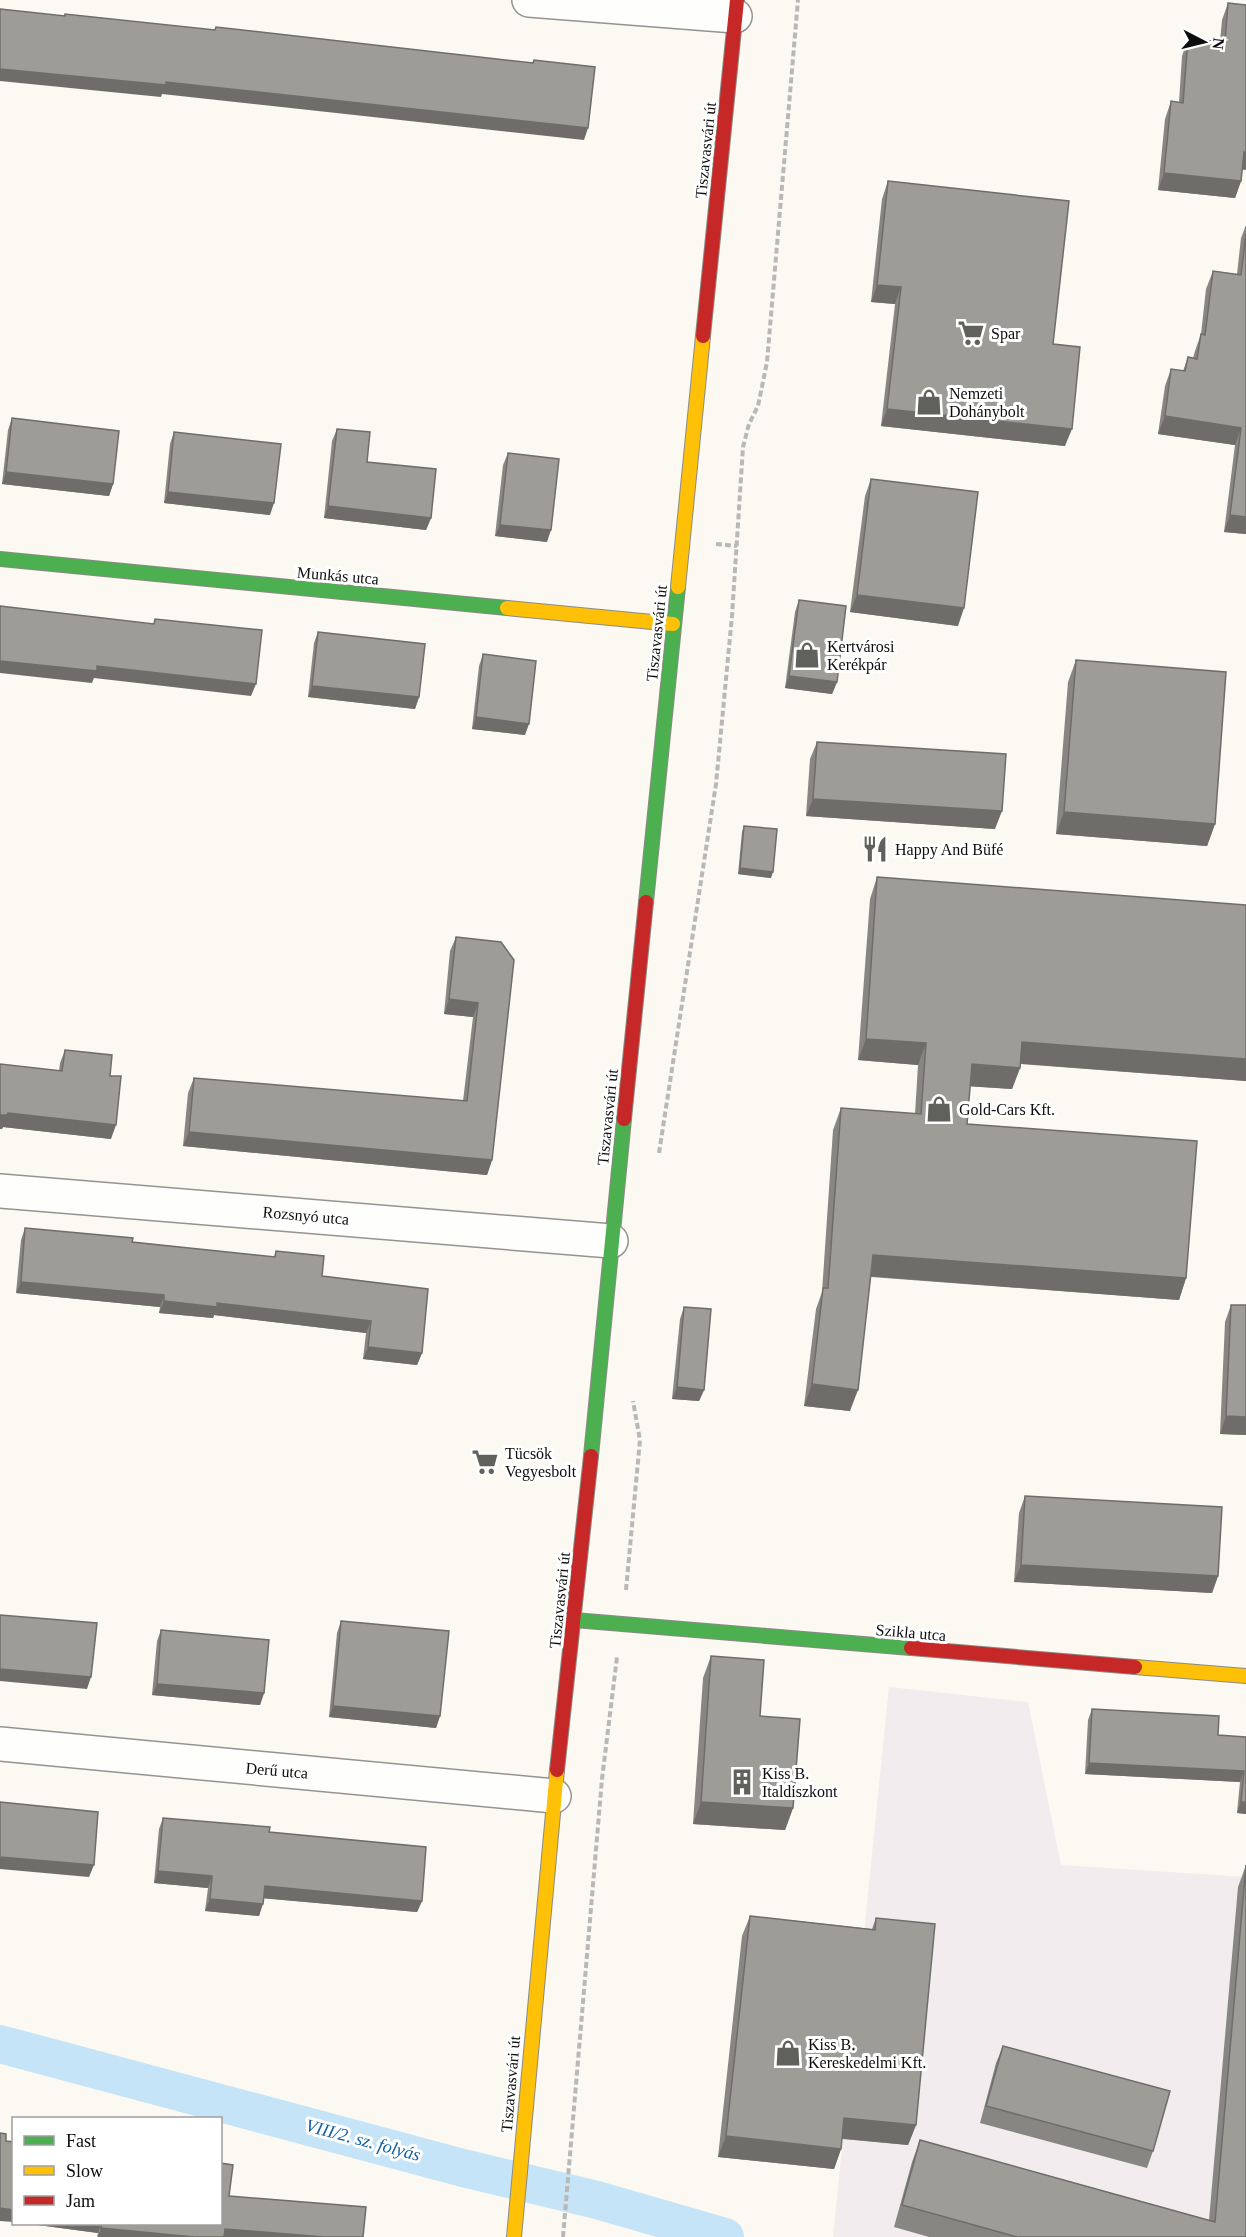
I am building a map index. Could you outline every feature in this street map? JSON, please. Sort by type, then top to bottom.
[{"type":"main road","name":"Tiszavasvári út","points":[[514,2237],[554,1796],[574,1620],[673,624],[684,541],[736,8]]},
{"type":"main road","name":"Munkás utca","points":[[0,559],[673,624]]},
{"type":"main road","name":"Szikla utca","points":[[574,1620],[1246,1676]]},
{"type":"street","points":[[529,0],[736,8]]},
{"type":"street","name":"Rozsnyó utca","points":[[0,1191],[611,1241]]},
{"type":"street","name":"Derű utca","points":[[0,1744],[554,1796]]},
{"type":"path","points":[[659,1155],[716,784],[732,616],[743,447],[748,424],[758,406],[766,362],[798,0]]},
{"type":"path","points":[[563,2237],[602,1779],[622,1625],[640,1440],[632,1393]]},
{"type":"shaded area","points":[[889,1687],[1028,1702],[1061,1865],[1246,1877],[1246,2237],[833,2237]]},
{"type":"building","points":[[1228,3],[1246,5],[1246,153],[1244,152],[1241,181],[1164,173],[1171,101],[1183,103],[1188,39],[1225,42]]},
{"type":"building","points":[[0,9],[215,30],[216,27],[533,63],[534,60],[595,67],[588,128],[166,82],[166,85],[0,69]]},
{"type":"building","name":"Spar","points":[[888,181],[1069,201],[1053,344],[1080,347],[1072,429],[887,409],[901,287],[877,285]]},
{"type":"building","points":[[1246,234],[1246,517],[1230,515],[1241,428],[1165,416],[1171,369],[1185,371],[1188,357],[1197,359],[1201,334],[1205,335],[1213,271],[1241,275]]},
{"type":"building","points":[[12,418],[119,431],[113,484],[6,472]]},
{"type":"building","points":[[337,429],[370,432],[367,462],[436,469],[431,518],[328,506]]},
{"type":"building","points":[[174,432],[281,444],[274,503],[168,492]]},
{"type":"building","points":[[508,453],[559,459],[551,530],[500,525]]},
{"type":"building","points":[[871,479],[978,492],[964,608],[857,595]]},
{"type":"building","points":[[799,600],[846,606],[837,682],[789,676]]},
{"type":"building","points":[[0,606],[154,624],[155,619],[262,630],[256,684],[97,666],[97,671],[0,661]]},
{"type":"building","points":[[318,632],[425,644],[419,697],[312,686]]},
{"type":"building","points":[[483,654],[536,661],[529,724],[476,717]]},
{"type":"building","points":[[1076,660],[1226,672],[1215,824],[1064,812]]},
{"type":"building","points":[[817,742],[1006,754],[1002,811],[813,799]]},
{"type":"building","points":[[744,826],[777,829],[773,872],[740,868]]},
{"type":"building","name":"Gold-Cars Kft.","points":[[877,877],[1246,905],[1246,1059],[1022,1042],[1020,1068],[972,1064],[967,1124],[1197,1141],[1186,1278],[873,1255],[858,1390],[812,1384],[823,1288],[828,1288],[841,1108],[921,1114],[926,1043],[866,1039]]},
{"type":"building","points":[[456,937],[501,942],[514,960],[492,1160],[189,1132],[194,1078],[467,1101],[478,1003],[449,999]]},
{"type":"building","points":[[65,1050],[112,1055],[110,1076],[121,1076],[116,1125],[8,1113],[0,1115],[0,1064],[62,1071]]},
{"type":"building","points":[[25,1228],[133,1238],[132,1242],[275,1257],[276,1251],[324,1256],[322,1276],[428,1289],[422,1353],[368,1347],[371,1321],[217,1303],[217,1307],[164,1301],[164,1295],[21,1282]]},
{"type":"building","points":[[1231,1305],[1246,1305],[1246,1417],[1226,1416]]},
{"type":"building","points":[[684,1307],[711,1309],[704,1390],[677,1387]]},
{"type":"building","points":[[1025,1496],[1222,1507],[1218,1576],[1021,1565]]},
{"type":"building","points":[[0,1615],[97,1623],[91,1677],[0,1669]]},
{"type":"building","points":[[341,1621],[449,1631],[440,1716],[333,1706]]},
{"type":"building","points":[[161,1630],[269,1640],[264,1693],[157,1684]]},
{"type":"building","name":"Kiss B. Italdiszkont","points":[[711,1656],[764,1660],[760,1716],[800,1719],[793,1808],[701,1802]]},
{"type":"building","points":[[1092,1709],[1219,1716],[1218,1735],[1246,1737],[1246,1802],[1241,1802],[1244,1771],[1089,1763]]},
{"type":"building","points":[[0,1802],[98,1812],[94,1865],[0,1857]]},
{"type":"building","points":[[163,1818],[270,1827],[269,1832],[426,1847],[422,1901],[265,1886],[263,1904],[210,1899],[212,1876],[158,1871]]},
{"type":"building","points":[[1246,1865],[1246,2237],[1017,2237],[902,2205],[920,2140],[1215,2222]]},
{"type":"building","points":[[750,1916],[875,1930],[876,1918],[935,1924],[916,2125],[844,2118],[841,2149],[726,2136]]},
{"type":"building","points":[[1003,2046],[1170,2091],[1153,2151],[986,2106]]},
{"type":"building","points":[[0,2133],[6,2134],[6,2141],[12,2142],[12,2210],[0,2208]]},
{"type":"building","points":[[222,2163],[233,2165],[229,2196],[366,2207],[363,2237],[324,2237],[225,2229],[224,2237],[194,2237],[101,2228],[102,2225],[222,2225]]},
{"type":"waterway","name":"VIII/2. sz. folyás","points":[[0,2044],[463,2168],[597,2200],[725,2237]]},
{"type":"traffic: fast","points":[[0,559],[507,608]]},
{"type":"traffic: fast","points":[[646,902],[678,587]]},
{"type":"traffic: fast","points":[[591,1456],[624,1119]]},
{"type":"traffic: fast","points":[[574,1620],[911,1648]]},
{"type":"traffic: slow","points":[[678,587],[703,336]]},
{"type":"traffic: slow","points":[[507,608],[673,624]]},
{"type":"traffic: slow","points":[[1135,1667],[1246,1676]]},
{"type":"traffic: slow","points":[[514,2237],[557,1770]]},
{"type":"traffic: jam","points":[[703,336],[737,0]]},
{"type":"traffic: jam","points":[[624,1119],[646,902]]},
{"type":"traffic: jam","points":[[557,1770],[591,1456]]},
{"type":"traffic: jam","points":[[911,1648],[1135,1667]]},
{"type":"place","name":"Spar","points":[[971,333]]},
{"type":"place","name":"Nemzeti Dohánybolt","points":[[929,402]]},
{"type":"place","name":"Kertvárosi Kerékpár","points":[[807,655]]},
{"type":"place","name":"Happy And Büfé","points":[[875,849]]},
{"type":"place","name":"Gold-Cars Kft.","points":[[939,1109]]},
{"type":"place","name":"Tücsök Vegyesbolt","points":[[485,1462]]},
{"type":"place","name":"Kiss B. Italdiszkont","points":[[742,1782]]},
{"type":"place","name":"Kiss B. Kereskedelmi Kft.","points":[[788,2053]]}]
